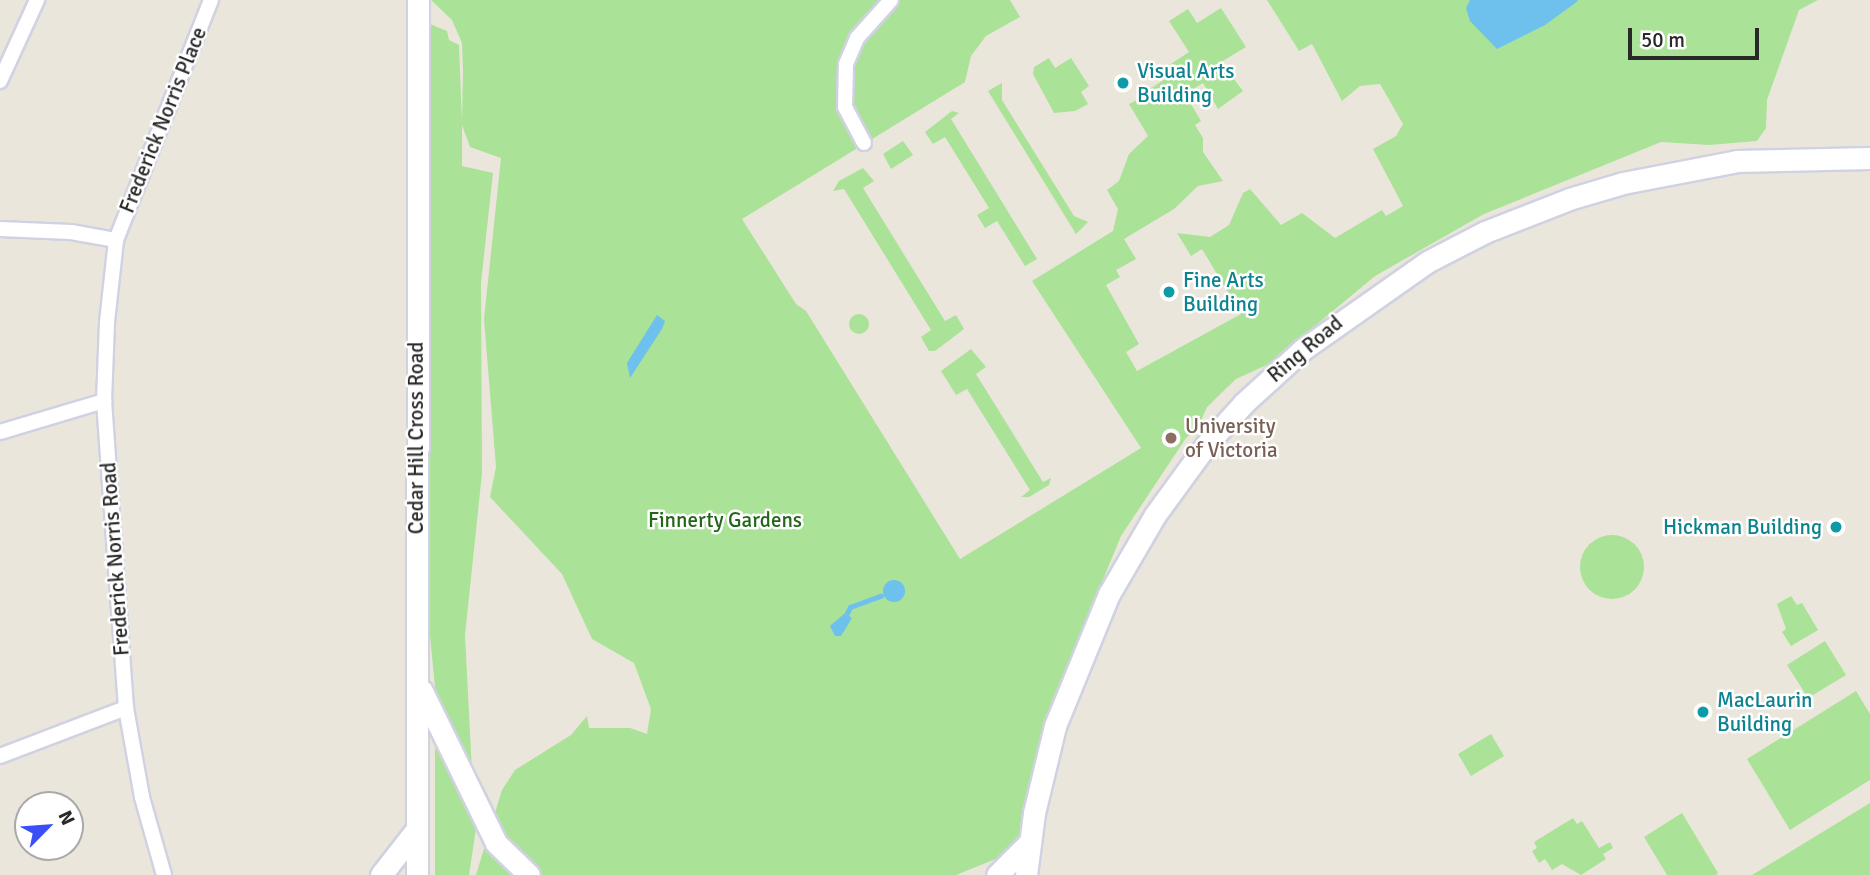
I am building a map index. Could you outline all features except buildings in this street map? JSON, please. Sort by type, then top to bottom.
[{"type":"street","points":[[0,81],[37,0]]},
{"type":"street","name":"Frederick Norris Place","points":[[116,240],[211,0]]},
{"type":"street","name":"Cedar Hill Cross Road","points":[[417,875],[418,683],[414,622],[418,0]]},
{"type":"street","points":[[864,143],[845,107],[846,64],[857,38],[891,0]]},
{"type":"street","name":"Ring Road","points":[[1026,875],[1029,843],[1043,769],[1069,682],[1128,557],[1206,445],[1244,403],[1302,350],[1427,262],[1485,232],[1569,199],[1623,183],[1737,161],[1870,158]]},
{"type":"street","points":[[0,229],[71,232],[116,240]]},
{"type":"street","name":"Frederick Norris Road","points":[[116,240],[104,401],[126,708],[142,797],[164,875]]},
{"type":"street","points":[[0,432],[104,401]]},
{"type":"street","points":[[418,683],[444,745],[496,843],[529,875]]},
{"type":"street","points":[[0,756],[126,708]]},
{"type":"street","points":[[381,875],[417,828]]},
{"type":"street","points":[[997,875],[1029,843]]},
{"type":"green space","name":"Finnerty Gardens","points":[[431,0],[1010,0],[1020,17],[986,36],[971,56],[965,82],[742,219],[796,304],[806,311],[960,559],[1141,448],[1032,281],[1113,231],[1118,209],[1107,190],[1119,181],[1129,154],[1148,136],[1129,104],[1151,93],[1150,89],[1165,79],[1160,71],[1189,52],[1169,21],[1188,9],[1197,23],[1221,8],[1246,47],[1221,62],[1243,91],[1218,109],[1203,83],[1185,94],[1201,121],[1195,125],[1203,138],[1203,152],[1223,181],[1198,186],[1174,209],[1124,239],[1136,259],[1116,270],[1120,277],[1106,285],[1139,344],[1126,352],[1137,371],[1241,314],[1202,249],[1191,256],[1177,233],[1210,237],[1229,225],[1243,193],[1250,189],[1281,225],[1302,213],[1335,238],[1382,210],[1386,216],[1403,206],[1373,149],[1396,136],[1403,124],[1380,84],[1360,86],[1342,101],[1312,44],[1299,51],[1267,0],[1818,0],[1799,10],[1767,100],[1766,128],[1757,141],[1709,145],[1661,142],[1484,214],[1375,276],[1269,364],[1236,379],[1207,407],[1197,430],[1186,438],[1121,536],[1083,628],[1021,832],[1003,856],[956,875],[476,875],[502,790],[515,770],[571,735],[587,716],[589,728],[630,728],[647,734],[651,709],[634,663],[592,639],[562,574],[490,497],[496,467],[484,319],[501,158],[470,147],[462,125],[462,166],[493,173],[481,283],[482,473],[465,635],[472,772],[436,697],[430,636],[430,24],[447,31],[449,40],[459,45],[462,122],[463,70],[462,43],[452,20]]},
{"type":"green space","points":[[1049,58],[1055,68],[1071,58],[1089,86],[1081,92],[1088,104],[1075,111],[1054,113],[1033,74],[1034,67]]},
{"type":"green space","points":[[1002,83],[1002,100],[1074,216],[1088,222],[1076,234],[988,91]]},
{"type":"green space","points":[[952,111],[959,113],[951,119],[1037,259],[1025,266],[997,221],[985,228],[977,215],[989,208],[945,137],[933,144],[925,132]]},
{"type":"green space","points":[[903,141],[913,155],[891,169],[883,154]]},
{"type":"green space","points":[[863,168],[874,181],[863,188],[945,321],[956,315],[964,329],[935,351],[929,351],[921,337],[931,330],[844,189],[833,191],[839,181]]},
{"type":"green space","points":[[859,314],[866,317],[869,324],[866,331],[859,334],[852,331],[849,324],[852,317]]},
{"type":"green space","points":[[971,349],[986,367],[976,374],[1043,482],[1051,478],[1049,485],[1029,497],[1021,497],[1030,490],[967,389],[956,395],[941,371]]},
{"type":"green space","points":[[1606,535],[1618,535],[1635,544],[1642,555],[1642,579],[1635,590],[1618,599],[1606,599],[1594,594],[1585,585],[1580,573],[1580,561],[1585,549],[1594,540]]},
{"type":"green space","points":[[1791,596],[1797,605],[1802,603],[1818,630],[1791,646],[1782,632],[1786,629],[1777,604]]},
{"type":"green space","points":[[1825,641],[1846,675],[1808,698],[1787,665]]},
{"type":"green space","points":[[1856,691],[1870,714],[1870,780],[1790,830],[1747,759]]},
{"type":"green space","points":[[1491,734],[1504,756],[1471,776],[1458,754]]},
{"type":"green space","points":[[439,748],[477,822],[469,875],[435,875],[435,749]]},
{"type":"green space","points":[[1870,803],[1870,875],[1752,875]]},
{"type":"green space","points":[[1682,813],[1718,873],[1716,875],[1667,875],[1644,837]]},
{"type":"green space","points":[[1573,818],[1577,824],[1582,821],[1599,848],[1610,842],[1613,848],[1603,854],[1606,859],[1581,875],[1562,864],[1552,870],[1545,859],[1539,863],[1532,851],[1537,848],[1534,842]]},
{"type":"water","points":[[1470,0],[1578,1],[1545,25],[1497,49],[1470,21],[1466,8]]},
{"type":"water","points":[[657,315],[665,321],[662,329],[630,378],[627,363]]},
{"type":"water","points":[[894,580],[902,583],[905,591],[902,599],[894,602],[886,599],[883,591],[886,583]]},
{"type":"water","points":[[845,613],[852,618],[841,636],[835,636],[830,626]]},
{"type":"waterway","points":[[847,613],[850,607],[881,596]]},
{"type":"place","name":"Visual Arts Building","points":[[1123,83]]},
{"type":"place","name":"Fine Arts Building","points":[[1169,292]]},
{"type":"place","name":"University of Victoria","points":[[1171,438]]},
{"type":"place","name":"Hickman Building","points":[[1836,527]]},
{"type":"place","name":"MacLaurin Building","points":[[1703,712]]}]
